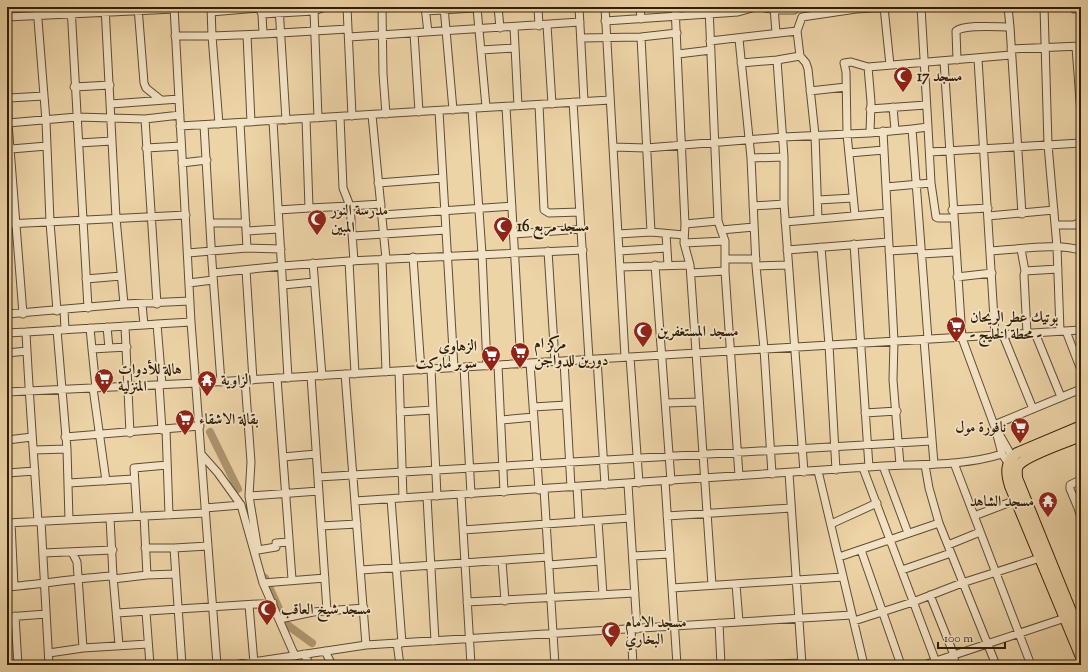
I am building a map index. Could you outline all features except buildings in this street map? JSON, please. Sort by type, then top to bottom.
[{"type":"highway","points":[[1081,426],[1007,458],[1008,478],[1016,500],[1081,657]]},
{"type":"highway","points":[[1081,436],[1031,456],[1018,468],[1017,478],[1081,636]]},
{"type":"street","points":[[37,7],[46,121],[50,222],[60,310],[65,330]]},
{"type":"street","points":[[262,14],[279,10],[314,9],[325,7]]},
{"type":"street","points":[[347,7],[352,116]]},
{"type":"street","points":[[382,7],[383,74],[386,114]]},
{"type":"street","points":[[428,32],[425,9],[489,7]]},
{"type":"street","points":[[498,7],[500,28]]},
{"type":"street","points":[[538,7],[539,26]]},
{"type":"street","points":[[580,7],[584,101]]},
{"type":"street","points":[[605,7],[620,267],[639,483]]},
{"type":"street","points":[[640,7],[641,18]]},
{"type":"street","points":[[675,7],[678,54],[680,144],[685,224],[684,239],[690,269],[712,586]]},
{"type":"street","points":[[606,21],[676,17],[709,10],[756,7]]},
{"type":"street","points":[[760,7],[794,8],[802,17]]},
{"type":"street","points":[[884,7],[890,65]]},
{"type":"street","points":[[802,17],[827,11],[891,7]]},
{"type":"street","points":[[922,7],[931,183],[936,218],[953,218]]},
{"type":"street","points":[[1008,7],[1016,148],[1022,214]]},
{"type":"street","points":[[1044,7],[1046,30],[1044,47],[1048,145],[1063,331],[1081,370]]},
{"type":"street","points":[[7,17],[37,15],[71,10],[174,8],[191,322],[197,383],[217,665]]},
{"type":"street","points":[[219,124],[211,9],[260,8],[262,14],[263,34]]},
{"type":"street","points":[[445,8],[453,110]]},
{"type":"street","points":[[476,8],[486,107]]},
{"type":"street","points":[[774,8],[776,33]]},
{"type":"street","points":[[138,9],[144,83],[146,88],[161,100]]},
{"type":"street","points":[[314,9],[318,118]]},
{"type":"street","points":[[71,10],[74,87],[79,143],[88,308]]},
{"type":"street","points":[[105,10],[112,118],[116,218],[124,304]]},
{"type":"street","points":[[279,10],[286,120]]},
{"type":"street","points":[[709,10],[718,221],[725,241],[724,271],[739,476]]},
{"type":"street","points":[[802,17],[797,31],[800,56],[807,66],[815,135],[818,219]]},
{"type":"street","points":[[349,37],[539,26],[580,22]]},
{"type":"street","points":[[547,25],[552,104]]},
{"type":"street","points":[[514,27],[518,106]]},
{"type":"street","points":[[957,60],[955,35],[958,29],[1010,27]]},
{"type":"street","points":[[175,36],[247,35],[348,29]]},
{"type":"street","points":[[710,40],[739,39],[797,31]]},
{"type":"street","points":[[414,33],[419,112]]},
{"type":"street","points":[[582,38],[641,37],[677,33]]},
{"type":"street","points":[[247,35],[251,122]]},
{"type":"street","points":[[641,37],[651,232]]},
{"type":"street","points":[[739,39],[751,158],[756,262],[764,349],[772,474]]},
{"type":"street","points":[[855,215],[847,134],[846,72],[844,63],[851,62],[868,67],[944,62],[978,59],[1044,47],[1078,46],[1081,114]]},
{"type":"street","points":[[7,47],[8,126],[17,223],[23,314]]},
{"type":"street","points":[[481,50],[515,48]]},
{"type":"street","points":[[678,54],[711,50]]},
{"type":"street","points":[[741,63],[777,60],[800,56]]},
{"type":"street","points":[[978,59],[990,251],[999,335],[1033,409]]},
{"type":"street","points":[[777,60],[784,157],[785,222],[796,347],[804,472]]},
{"type":"street","points":[[944,62],[952,210],[962,338],[1007,458],[1018,468]]},
{"type":"street","points":[[868,67],[870,133]]},
{"type":"street","points":[[74,87],[110,84]]},
{"type":"street","points":[[810,91],[846,87]]},
{"type":"street","points":[[8,103],[44,96]]},
{"type":"street","points":[[111,104],[179,99]]},
{"type":"street","points":[[180,126],[610,100]]},
{"type":"street","points":[[572,102],[582,229],[589,359]]},
{"type":"street","points":[[539,105],[544,210],[550,213],[580,212]]},
{"type":"street","points":[[870,109],[926,105]]},
{"type":"street","points":[[506,107],[521,364]]},
{"type":"street","points":[[893,107],[895,130]]},
{"type":"street","points":[[472,109],[482,254],[487,366]]},
{"type":"street","points":[[439,111],[454,368]]},
{"type":"street","points":[[8,126],[77,117],[144,119],[180,115]]},
{"type":"street","points":[[372,115],[384,233],[386,372]]},
{"type":"street","points":[[340,117],[343,188],[350,206],[353,236],[352,261],[355,374]]},
{"type":"street","points":[[144,119],[157,304]]},
{"type":"street","points":[[306,119],[309,208]]},
{"type":"street","points":[[273,121],[288,378]]},
{"type":"street","points":[[240,123],[247,248]]},
{"type":"street","points":[[204,125],[211,252],[221,382]]},
{"type":"street","points":[[613,147],[646,148],[680,144],[783,137],[870,133],[928,127]]},
{"type":"street","points":[[912,129],[922,252],[931,441],[934,464]]},
{"type":"street","points":[[883,131],[894,342],[893,380],[897,411],[900,465]]},
{"type":"street","points":[[79,143],[112,141]]},
{"type":"street","points":[[930,152],[1081,143]]},
{"type":"street","points":[[11,149],[47,146]]},
{"type":"street","points":[[146,148],[181,146]]},
{"type":"street","points":[[849,153],[884,150]]},
{"type":"street","points":[[751,158],[784,157]]},
{"type":"street","points":[[182,163],[207,160]]},
{"type":"street","points":[[378,183],[442,178]]},
{"type":"street","points":[[886,187],[931,183]]},
{"type":"street","points":[[818,200],[853,198]]},
{"type":"street","points":[[278,210],[381,204]]},
{"type":"street","points":[[753,206],[784,204]]},
{"type":"street","points":[[382,216],[512,206]]},
{"type":"street","points":[[952,210],[988,208]]},
{"type":"street","points":[[988,216],[1054,210]]},
{"type":"street","points":[[785,222],[887,213]]},
{"type":"street","points":[[7,224],[150,215],[186,215]]},
{"type":"street","points":[[685,224],[718,221]]},
{"type":"street","points":[[1055,225],[1074,225],[1081,222]]},
{"type":"street","points":[[210,223],[246,223]]},
{"type":"street","points":[[721,230],[754,227]]},
{"type":"street","points":[[246,231],[279,229]]},
{"type":"street","points":[[514,234],[582,229]]},
{"type":"street","points":[[353,236],[446,230]]},
{"type":"street","points":[[618,234],[651,232],[684,239],[725,241]]},
{"type":"street","points":[[666,234],[668,265]]},
{"type":"street","points":[[787,250],[888,242]]},
{"type":"street","points":[[854,244],[867,445],[866,467],[877,503],[936,663]]},
{"type":"street","points":[[821,247],[829,345],[836,470]]},
{"type":"street","points":[[990,251],[1057,247],[1081,251]]},
{"type":"street","points":[[188,253],[247,248],[281,248]]},
{"type":"street","points":[[619,251],[667,248]]},
{"type":"street","points":[[1021,249],[1025,271],[1027,333]]},
{"type":"street","points":[[189,283],[246,270],[314,263],[448,255],[583,250]]},
{"type":"street","points":[[548,251],[555,361]]},
{"type":"street","points":[[889,251],[955,252]]},
{"type":"street","points":[[413,257],[421,370]]},
{"type":"street","points":[[725,259],[788,265]]},
{"type":"street","points":[[314,263],[314,282],[322,376]]},
{"type":"street","points":[[620,267],[668,265],[690,269],[724,271]]},
{"type":"street","points":[[655,266],[669,457],[668,516],[677,665]]},
{"type":"street","points":[[1025,271],[1058,269]]},
{"type":"street","points":[[246,270],[253,380]]},
{"type":"street","points":[[957,277],[992,273]]},
{"type":"street","points":[[86,279],[121,276]]},
{"type":"street","points":[[283,285],[314,282]]},
{"type":"street","points":[[7,314],[23,314],[124,304],[157,304],[190,301]]},
{"type":"street","points":[[142,304],[144,325]]},
{"type":"street","points":[[7,333],[191,322]]},
{"type":"street","points":[[157,324],[169,514]]},
{"type":"street","points":[[125,326],[130,433]]},
{"type":"street","points":[[107,327],[108,348]]},
{"type":"street","points":[[90,328],[95,388],[106,481]]},
{"type":"street","points":[[57,330],[67,448],[69,483],[68,520]]},
{"type":"street","points":[[7,392],[221,382],[1081,330]]},
{"type":"street","points":[[26,332],[28,391],[43,553],[49,665]]},
{"type":"street","points":[[1035,333],[1061,397]]},
{"type":"street","points":[[92,349],[127,346]]},
{"type":"street","points":[[7,353],[27,352]]},
{"type":"street","points":[[597,359],[605,485]]},
{"type":"street","points":[[564,361],[570,462],[579,522]]},
{"type":"street","points":[[530,363],[537,464],[546,525],[555,665]]},
{"type":"street","points":[[498,365],[504,492]]},
{"type":"street","points":[[464,367],[470,494]]},
{"type":"street","points":[[431,369],[437,496]]},
{"type":"street","points":[[399,371],[404,498]]},
{"type":"street","points":[[345,374],[366,645]]},
{"type":"street","points":[[311,376],[327,611]]},
{"type":"street","points":[[277,378],[292,579]]},
{"type":"street","points":[[245,380],[251,462],[249,496],[258,550],[276,547],[276,543],[289,542]]},
{"type":"street","points":[[995,428],[1033,409],[1081,389]]},
{"type":"street","points":[[666,403],[700,402]]},
{"type":"street","points":[[533,407],[566,405]]},
{"type":"street","points":[[400,412],[433,410]]},
{"type":"street","points":[[865,413],[897,411]]},
{"type":"street","points":[[501,420],[534,417]]},
{"type":"street","points":[[66,437],[130,433],[200,426]]},
{"type":"street","points":[[7,440],[32,437]]},
{"type":"street","points":[[318,477],[931,441]]},
{"type":"street","points":[[34,450],[67,448]]},
{"type":"street","points":[[283,457],[316,454]]},
{"type":"street","points":[[202,455],[218,473],[241,506],[263,583],[295,656]]},
{"type":"street","points":[[355,501],[704,479],[866,467],[925,465],[1007,458]]},
{"type":"street","points":[[954,463],[1031,665]]},
{"type":"street","points":[[147,575],[146,548],[134,479],[134,468],[167,465]]},
{"type":"street","points":[[925,465],[929,488],[939,523],[986,644],[996,665]]},
{"type":"street","points":[[883,466],[908,532]]},
{"type":"street","points":[[7,473],[35,471]]},
{"type":"street","points":[[818,471],[864,665]]},
{"type":"street","points":[[752,665],[802,664],[788,473]]},
{"type":"street","points":[[69,483],[134,479]]},
{"type":"street","points":[[1078,481],[1070,485],[1070,489],[1079,507],[1081,518]]},
{"type":"street","points":[[628,484],[635,593],[633,665]]},
{"type":"street","points":[[249,496],[319,491]]},
{"type":"street","points":[[461,495],[471,665]]},
{"type":"street","points":[[427,497],[430,565],[436,641]]},
{"type":"street","points":[[391,499],[397,567],[400,665]]},
{"type":"street","points":[[974,516],[1016,500]]},
{"type":"street","points":[[831,524],[877,503]]},
{"type":"street","points":[[175,574],[113,578],[78,578],[44,584],[11,586],[9,523],[169,514],[241,506]]},
{"type":"street","points":[[668,516],[791,508]]},
{"type":"street","points":[[110,518],[113,550],[113,578],[119,645]]},
{"type":"street","points":[[463,530],[630,518]]},
{"type":"street","points":[[598,521],[603,595]]},
{"type":"street","points":[[839,557],[908,532],[939,523]]},
{"type":"street","points":[[321,526],[357,524]]},
{"type":"street","points":[[948,545],[980,532]]},
{"type":"street","points":[[146,548],[208,546]]},
{"type":"street","points":[[174,548],[182,665]]},
{"type":"street","points":[[43,553],[113,550]]},
{"type":"street","points":[[861,550],[881,613],[901,665]]},
{"type":"street","points":[[72,552],[77,562],[83,648]]},
{"type":"street","points":[[902,570],[951,553]]},
{"type":"street","points":[[633,556],[670,554]]},
{"type":"street","points":[[233,665],[366,645],[798,618],[853,618],[881,613],[962,583],[1040,558]]},
{"type":"street","points":[[361,570],[502,561],[600,561]]},
{"type":"street","points":[[502,561],[505,601]]},
{"type":"street","points":[[672,588],[844,577]]},
{"type":"street","points":[[263,583],[292,579],[325,578]]},
{"type":"street","points":[[736,584],[740,622]]},
{"type":"street","points":[[468,602],[635,593]]},
{"type":"street","points":[[930,596],[954,655],[956,665]]},
{"type":"street","points":[[117,613],[273,603]]},
{"type":"street","points":[[249,605],[254,663]]},
{"type":"street","points":[[280,619],[327,611],[364,608]]},
{"type":"street","points":[[146,612],[150,665]]},
{"type":"street","points":[[18,665],[11,617],[46,614]]},
{"type":"street","points":[[924,665],[936,663],[954,655],[1065,618]]},
{"type":"street","points":[[719,623],[721,665]]},
{"type":"street","points":[[49,653],[83,648],[148,644]]},
{"type":"street","points":[[325,651],[332,665]]},
{"type":"street","points":[[304,654],[310,665]]},
{"type":"waterway","points":[[210,432],[238,489]]},
{"type":"waterway","points":[[265,578],[280,611]]},
{"type":"waterway","points":[[286,624],[312,643]]},
{"type":"place","name":"مسجد 17","points":[[903,93]]},
{"type":"place","name":"مدرسة النور المبين","points":[[317,236]]},
{"type":"place","name":"مسجد مربع 16","points":[[503,243]]},
{"type":"place","name":"بوتيك عطر الريحان - محطة الخليج -","points":[[956,343]]},
{"type":"place","name":"مسجد المستغفرين","points":[[643,348]]},
{"type":"place","name":"مركز ام دورين للدواجن","points":[[520,369]]},
{"type":"place","name":"الزهاوي سوبر ماركت","points":[[491,372]]},
{"type":"place","name":"هالة للأدوات المنزلية","points":[[104,395]]},
{"type":"place","name":"الزاوية","points":[[207,397]]},
{"type":"place","name":"بقالة الاشقاء","points":[[185,436]]},
{"type":"place","name":"نافورة مول","points":[[1020,444]]},
{"type":"place","name":"مسجد الشاهد","points":[[1048,518]]},
{"type":"place","name":"مسجد شيخ العاقب","points":[[267,626]]},
{"type":"place","name":"مسجد الامام البخاري","points":[[611,648]]}]
